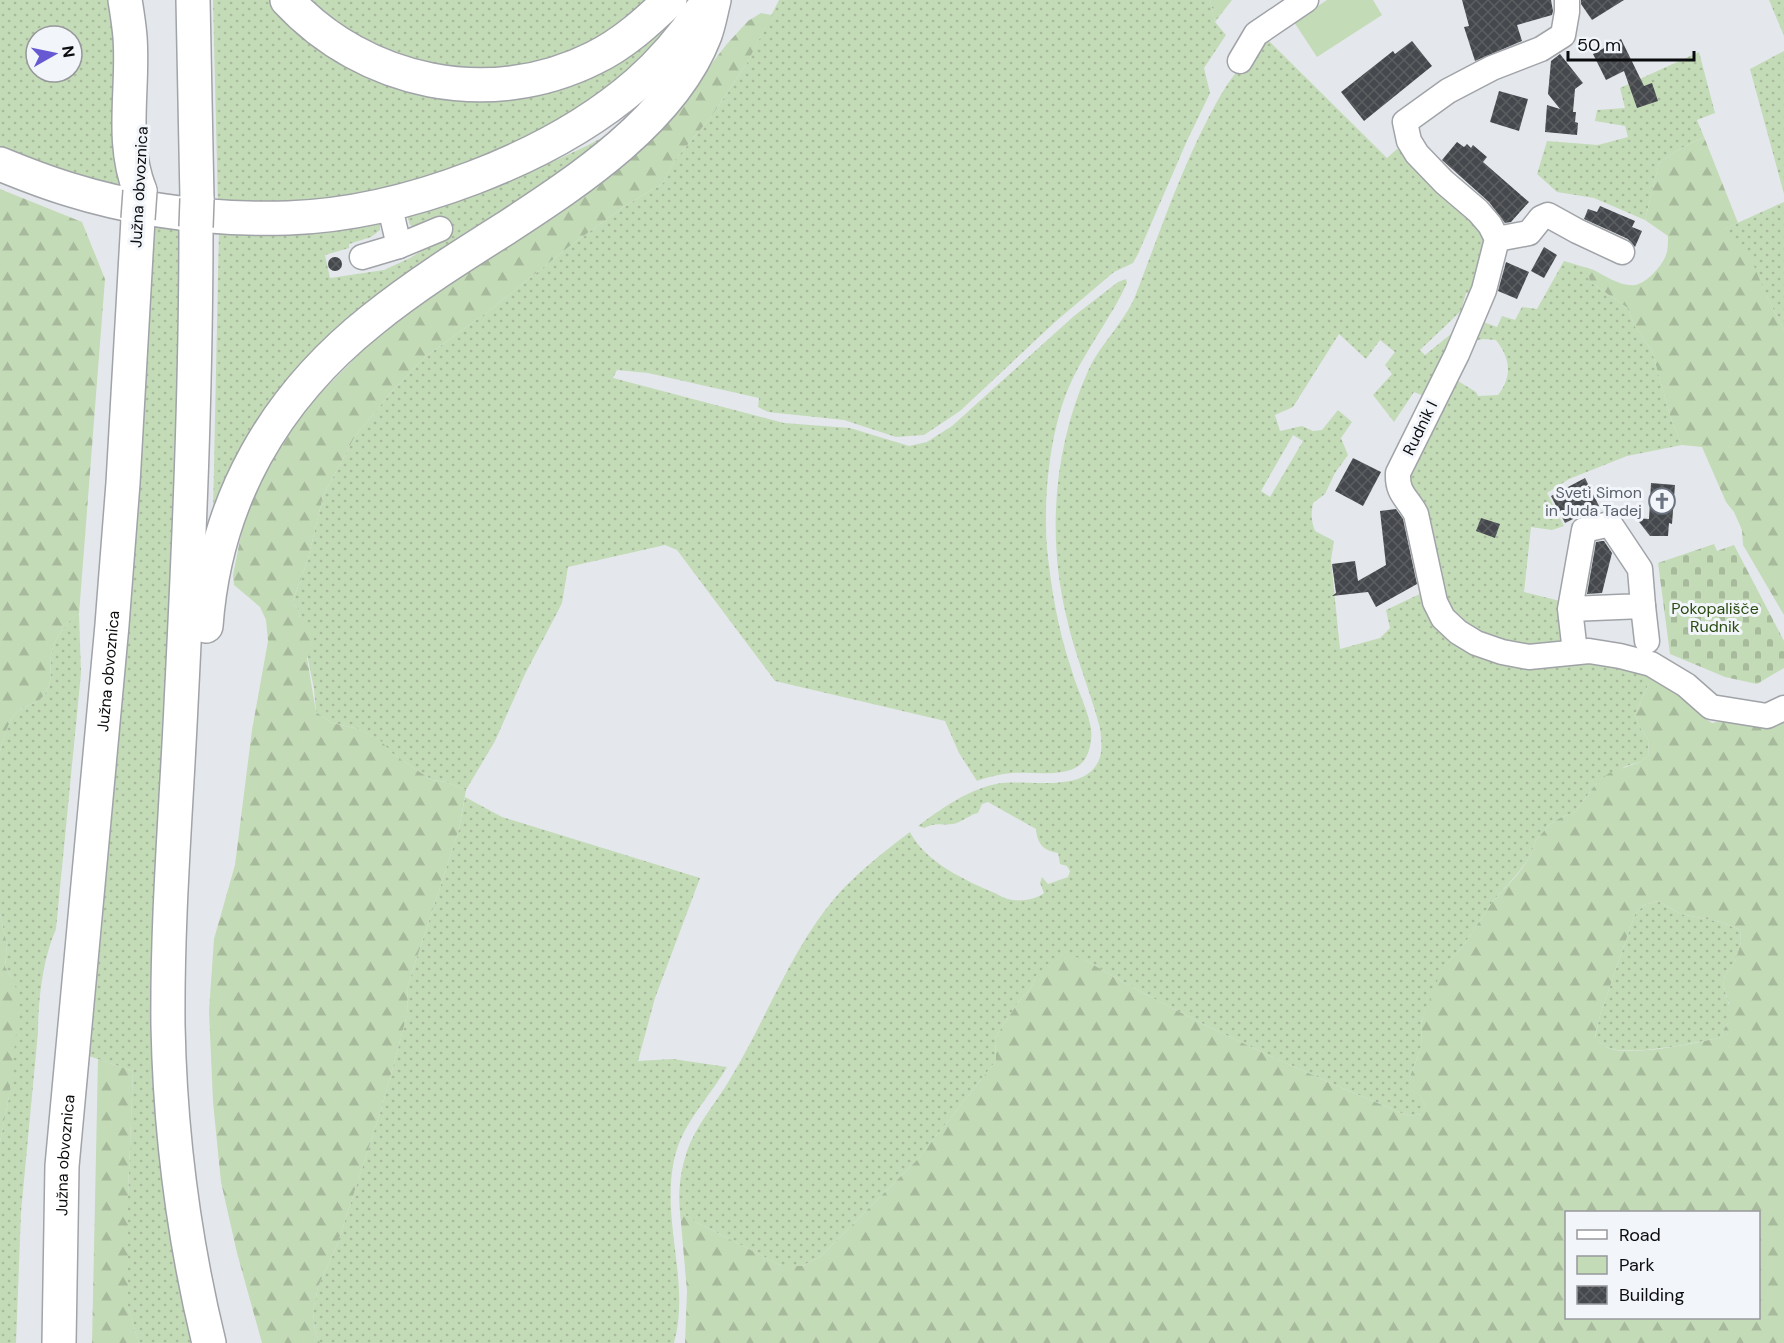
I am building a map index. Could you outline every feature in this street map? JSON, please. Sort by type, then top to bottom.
[{"type":"highway","points":[[125,0],[130,38],[128,135],[139,205]]},
{"type":"highway","name":"Južna obvoznica","points":[[59,1343],[62,1166],[125,459],[139,205],[146,0]]},
{"type":"highway","points":[[194,0],[196,213],[192,470],[181,716],[170,884],[168,1026],[174,1123],[190,1251],[205,1328],[222,1343]]},
{"type":"highway","points":[[287,0],[316,28],[368,61],[408,76],[470,85],[514,83],[577,66],[632,35],[670,0]]},
{"type":"highway","points":[[0,164],[77,192],[114,202],[180,212],[250,218],[289,218],[320,215],[389,202],[480,175],[541,147],[581,124],[614,102],[659,63],[682,37],[709,0]]},
{"type":"highway","points":[[181,716],[203,667],[208,598],[221,534],[240,482],[264,440],[293,399],[332,356],[370,321],[434,275],[578,180],[652,115],[682,79],[705,36],[714,0]]},
{"type":"street","points":[[1240,61],[1256,34],[1306,0]]},
{"type":"street","points":[[1567,0],[1568,12],[1563,35],[1541,49],[1492,68],[1448,91],[1405,122],[1409,141],[1417,154],[1444,182],[1478,211],[1490,225],[1497,239],[1529,233],[1541,218],[1548,215],[1622,252]]},
{"type":"street","points":[[389,202],[399,246]]},
{"type":"street","points":[[362,257],[399,246],[440,229]]},
{"type":"street","name":"Rudnik I","points":[[1497,239],[1484,290],[1457,354],[1398,473],[1397,485],[1416,514],[1435,602],[1443,618],[1458,632],[1476,643],[1502,652],[1530,657],[1589,651],[1620,656],[1651,664],[1686,685],[1711,707],[1767,716],[1784,708]]},
{"type":"street","points":[[1575,652],[1570,609],[1584,530],[1610,524],[1640,569],[1647,640]]},
{"type":"street","points":[[1570,609],[1643,606]]},
{"type":"green space","points":[[0,0],[116,0],[123,104],[118,191],[0,153]]},
{"type":"green space","points":[[213,0],[277,0],[295,19],[502,92],[682,0],[696,0],[634,74],[544,132],[434,179],[314,205],[218,206]]},
{"type":"green space","points":[[301,0],[659,0],[581,56],[498,75],[375,54]]},
{"type":"green space","points":[[779,0],[1210,0],[1215,22],[1226,35],[1204,68],[1210,93],[1133,263],[1114,272],[1055,322],[960,411],[924,435],[896,437],[844,420],[768,412],[758,407],[759,398],[648,373],[617,370],[613,378],[784,423],[850,428],[909,446],[927,442],[952,426],[1074,316],[1118,282],[1126,279],[1127,283],[1121,295],[1079,366],[1065,397],[1054,439],[1047,484],[1046,528],[1051,578],[1062,638],[1091,728],[1091,742],[1087,755],[1079,766],[1071,770],[1051,773],[1012,773],[977,781],[959,753],[945,721],[775,681],[677,550],[665,545],[568,567],[562,603],[525,674],[495,741],[466,790],[446,782],[432,780],[394,755],[379,740],[359,729],[332,723],[316,712],[314,689],[298,609],[292,603],[308,559],[323,496],[354,438],[393,390],[425,357],[490,310],[571,245],[625,206],[663,183],[674,161],[711,117],[747,63]]},
{"type":"green space","points":[[1210,0],[1232,0],[1215,22]]},
{"type":"green space","points":[[1327,0],[1373,0],[1382,15],[1317,57],[1294,22]]},
{"type":"green space","points":[[1769,0],[1784,0],[1784,36]]},
{"type":"green space","points":[[761,13],[772,15],[747,63],[711,117],[674,161],[663,183],[625,206],[571,245],[490,310],[425,357],[393,390],[354,438],[323,496],[308,559],[292,603],[298,609],[300,619],[311,626],[314,639],[307,658],[316,712],[332,723],[359,729],[380,740],[394,755],[432,780],[446,782],[466,790],[459,829],[408,985],[407,1015],[382,1107],[337,1245],[318,1287],[313,1311],[315,1331],[320,1343],[262,1343],[237,1253],[221,1182],[213,1102],[209,1011],[214,939],[235,865],[252,730],[268,641],[266,620],[260,607],[234,585],[233,575],[243,525],[255,492],[275,453],[307,407],[376,337],[682,102],[726,45],[748,21]]},
{"type":"green space","points":[[1265,37],[1387,158],[1397,149],[1404,152],[1488,235],[1476,294],[1466,293],[1461,311],[1420,350],[1425,355],[1456,330],[1426,397],[1414,392],[1394,422],[1373,395],[1392,374],[1385,365],[1395,352],[1380,340],[1366,359],[1339,334],[1293,407],[1275,415],[1280,431],[1302,426],[1313,431],[1322,430],[1338,410],[1352,422],[1341,438],[1348,455],[1335,473],[1325,494],[1313,503],[1312,514],[1315,531],[1334,541],[1331,560],[1340,649],[1380,638],[1390,628],[1386,610],[1424,592],[1444,628],[1570,658],[1649,669],[1649,683],[1635,714],[1639,726],[1648,739],[1649,755],[1640,762],[1626,766],[1596,784],[1575,812],[1550,824],[1536,840],[1530,857],[1493,901],[1463,946],[1448,962],[1421,1022],[1422,1045],[1411,1074],[1410,1088],[1426,1106],[1422,1114],[1408,1116],[1285,1063],[1163,1004],[1085,960],[1036,976],[1031,988],[1019,1001],[995,1038],[996,1061],[916,1161],[820,1257],[802,1266],[782,1266],[680,1212],[681,1178],[689,1147],[744,1055],[808,934],[841,891],[857,875],[910,832],[926,852],[947,869],[1008,899],[1027,900],[1044,893],[1040,883],[1042,877],[1048,884],[1068,877],[1070,871],[1067,866],[1060,864],[1058,853],[1042,846],[1036,829],[988,802],[982,804],[978,813],[955,824],[924,828],[918,826],[955,801],[985,787],[1008,783],[1053,783],[1081,778],[1091,771],[1099,760],[1100,728],[1069,629],[1060,584],[1056,522],[1061,460],[1077,400],[1088,371],[1126,314],[1136,294],[1174,195],[1206,122],[1229,82]],"holes":[[[1293,435],[1303,441],[1270,497],[1261,491]]]},
{"type":"green space","points":[[1784,51],[1784,194],[1750,69]]},
{"type":"green space","points":[[1699,52],[1715,113],[1697,120],[1704,137],[1676,151],[1659,163],[1645,220],[1594,198],[1557,192],[1537,174],[1547,141],[1598,145],[1628,137],[1625,126],[1595,121],[1597,110],[1625,108],[1620,88]]},
{"type":"green space","points":[[614,131],[590,155],[409,273],[213,514],[219,228],[380,220],[380,230],[371,237],[349,244],[349,248],[325,255],[330,278],[384,270],[410,258],[443,237],[410,225],[405,210],[538,168]]},
{"type":"green space","points":[[1704,137],[1738,223],[1724,229],[1749,254],[1784,330],[1784,615],[1743,545],[1742,530],[1734,512],[1726,502],[1702,447],[1682,445],[1671,419],[1652,351],[1634,325],[1628,308],[1590,282],[1589,276],[1594,270],[1619,283],[1635,285],[1649,278],[1658,269],[1667,253],[1668,236],[1645,220],[1659,163],[1676,151]]},
{"type":"green space","points":[[0,189],[82,222],[105,279],[79,614],[65,626],[55,643],[51,655],[50,680],[45,694],[38,701],[16,713],[8,726],[0,751]]},
{"type":"green space","points":[[1784,202],[1784,330],[1767,297],[1724,229]]},
{"type":"green space","points":[[151,226],[185,231],[166,769],[196,1343],[139,1343],[128,1308],[128,1196],[133,1071],[86,1055]]},
{"type":"green space","points":[[1564,261],[1594,270],[1590,276],[1590,282],[1628,308],[1634,325],[1652,351],[1671,419],[1682,445],[1627,456],[1569,479],[1547,493],[1564,526],[1552,530],[1531,527],[1524,592],[1560,601],[1563,642],[1529,652],[1454,621],[1407,493],[1406,464],[1453,378],[1476,392],[1478,396],[1498,395],[1503,388],[1508,374],[1507,360],[1496,340],[1483,339],[1468,342],[1478,320],[1497,327],[1502,316],[1515,320],[1522,307],[1537,309]]},
{"type":"green space","name":"Pokopališče Rudnik","points":[[1714,544],[1717,551],[1734,545],[1784,641],[1784,668],[1757,684],[1725,677],[1670,654],[1658,563]]},
{"type":"green space","points":[[79,614],[81,673],[56,929],[51,940],[40,993],[21,1212],[16,1343],[0,1343],[0,1142],[9,1097],[13,979],[5,967],[7,945],[0,914],[0,751],[8,726],[16,713],[38,701],[45,694],[50,680],[51,655],[55,643],[65,626]]},
{"type":"green space","points":[[1649,669],[1697,699],[1706,719],[1712,723],[1784,706],[1784,1343],[685,1343],[687,1291],[680,1212],[782,1266],[802,1266],[820,1257],[916,1161],[996,1061],[995,1038],[1019,1001],[1031,988],[1036,976],[1056,956],[1070,955],[1085,960],[1163,1004],[1285,1063],[1408,1116],[1421,1114],[1426,1106],[1420,1097],[1409,1088],[1411,1074],[1422,1045],[1421,1023],[1436,983],[1448,962],[1463,946],[1493,901],[1518,874],[1530,857],[1536,840],[1550,824],[1575,812],[1596,784],[1609,773],[1640,762],[1649,755],[1648,739],[1639,726],[1635,714],[1649,683]],"holes":[[[1658,901],[1681,914],[1721,922],[1740,930],[1741,942],[1735,962],[1725,975],[1723,984],[1729,1004],[1729,1021],[1719,1038],[1645,1050],[1616,1050],[1606,1047],[1595,1037],[1600,1015],[1635,914],[1644,905]]]},
{"type":"green space","points":[[465,797],[502,817],[700,878],[655,998],[638,1061],[673,1059],[727,1067],[682,1136],[672,1171],[672,1220],[679,1294],[674,1343],[320,1343],[315,1331],[313,1311],[318,1287],[337,1245],[382,1107],[407,1015],[408,985],[459,829]]},
{"type":"green space","points":[[1658,901],[1681,914],[1721,922],[1740,930],[1741,942],[1735,962],[1725,975],[1723,984],[1729,1005],[1729,1021],[1719,1038],[1645,1050],[1616,1050],[1606,1047],[1595,1038],[1600,1015],[1635,914],[1644,905]]},
{"type":"green space","points":[[0,914],[7,945],[5,967],[13,979],[18,995],[18,1016],[9,1097],[0,1142]]},
{"type":"green space","points":[[98,1059],[133,1071],[128,1196],[128,1308],[139,1343],[92,1343]]},
{"type":"building","points":[[1462,0],[1551,0],[1553,11],[1552,15],[1517,25],[1522,41],[1475,61],[1464,27],[1469,26]]},
{"type":"building","points":[[1581,0],[1624,0],[1592,20],[1581,4]]},
{"type":"building","points":[[1621,39],[1644,86],[1652,83],[1658,101],[1637,108],[1624,71],[1606,80],[1593,54]]},
{"type":"building","points":[[1412,41],[1432,66],[1364,121],[1341,92],[1393,51],[1395,54]]},
{"type":"building","points":[[1560,54],[1583,83],[1575,89],[1573,112],[1576,112],[1575,122],[1578,123],[1577,135],[1545,132],[1547,105],[1560,109],[1548,94],[1551,61]]},
{"type":"building","points":[[1499,91],[1528,99],[1519,131],[1490,122]]},
{"type":"building","points":[[1457,142],[1464,147],[1467,144],[1471,148],[1473,145],[1487,157],[1483,162],[1529,202],[1511,222],[1505,223],[1489,202],[1442,160]]},
{"type":"building","points":[[1600,206],[1635,221],[1632,227],[1642,231],[1635,247],[1628,239],[1584,219],[1588,209],[1597,212]]},
{"type":"building","points":[[1544,247],[1557,255],[1544,278],[1531,271]]},
{"type":"building","points":[[332,257],[338,257],[342,264],[338,271],[332,271],[328,267],[328,261]]},
{"type":"building","points":[[1506,262],[1529,272],[1517,299],[1498,291]]},
{"type":"building","points":[[1353,458],[1381,472],[1363,506],[1335,491]]},
{"type":"building","points":[[1585,478],[1599,506],[1565,523],[1551,496]]},
{"type":"building","name":"Sveti Simon in Juda Tadej","points":[[1651,483],[1675,485],[1672,524],[1669,523],[1668,536],[1650,536],[1636,518],[1649,519]]},
{"type":"building","points":[[1396,509],[1403,519],[1417,584],[1376,607],[1368,592],[1332,596],[1336,593],[1332,564],[1355,561],[1358,581],[1386,565],[1380,511]]},
{"type":"building","points":[[1481,518],[1500,524],[1495,538],[1476,531]]},
{"type":"building","points":[[1604,541],[1612,553],[1602,593],[1587,594],[1596,542]]},
{"type":"place","name":"Sveti Simon in Juda Tadej","points":[[1662,501]]}]
